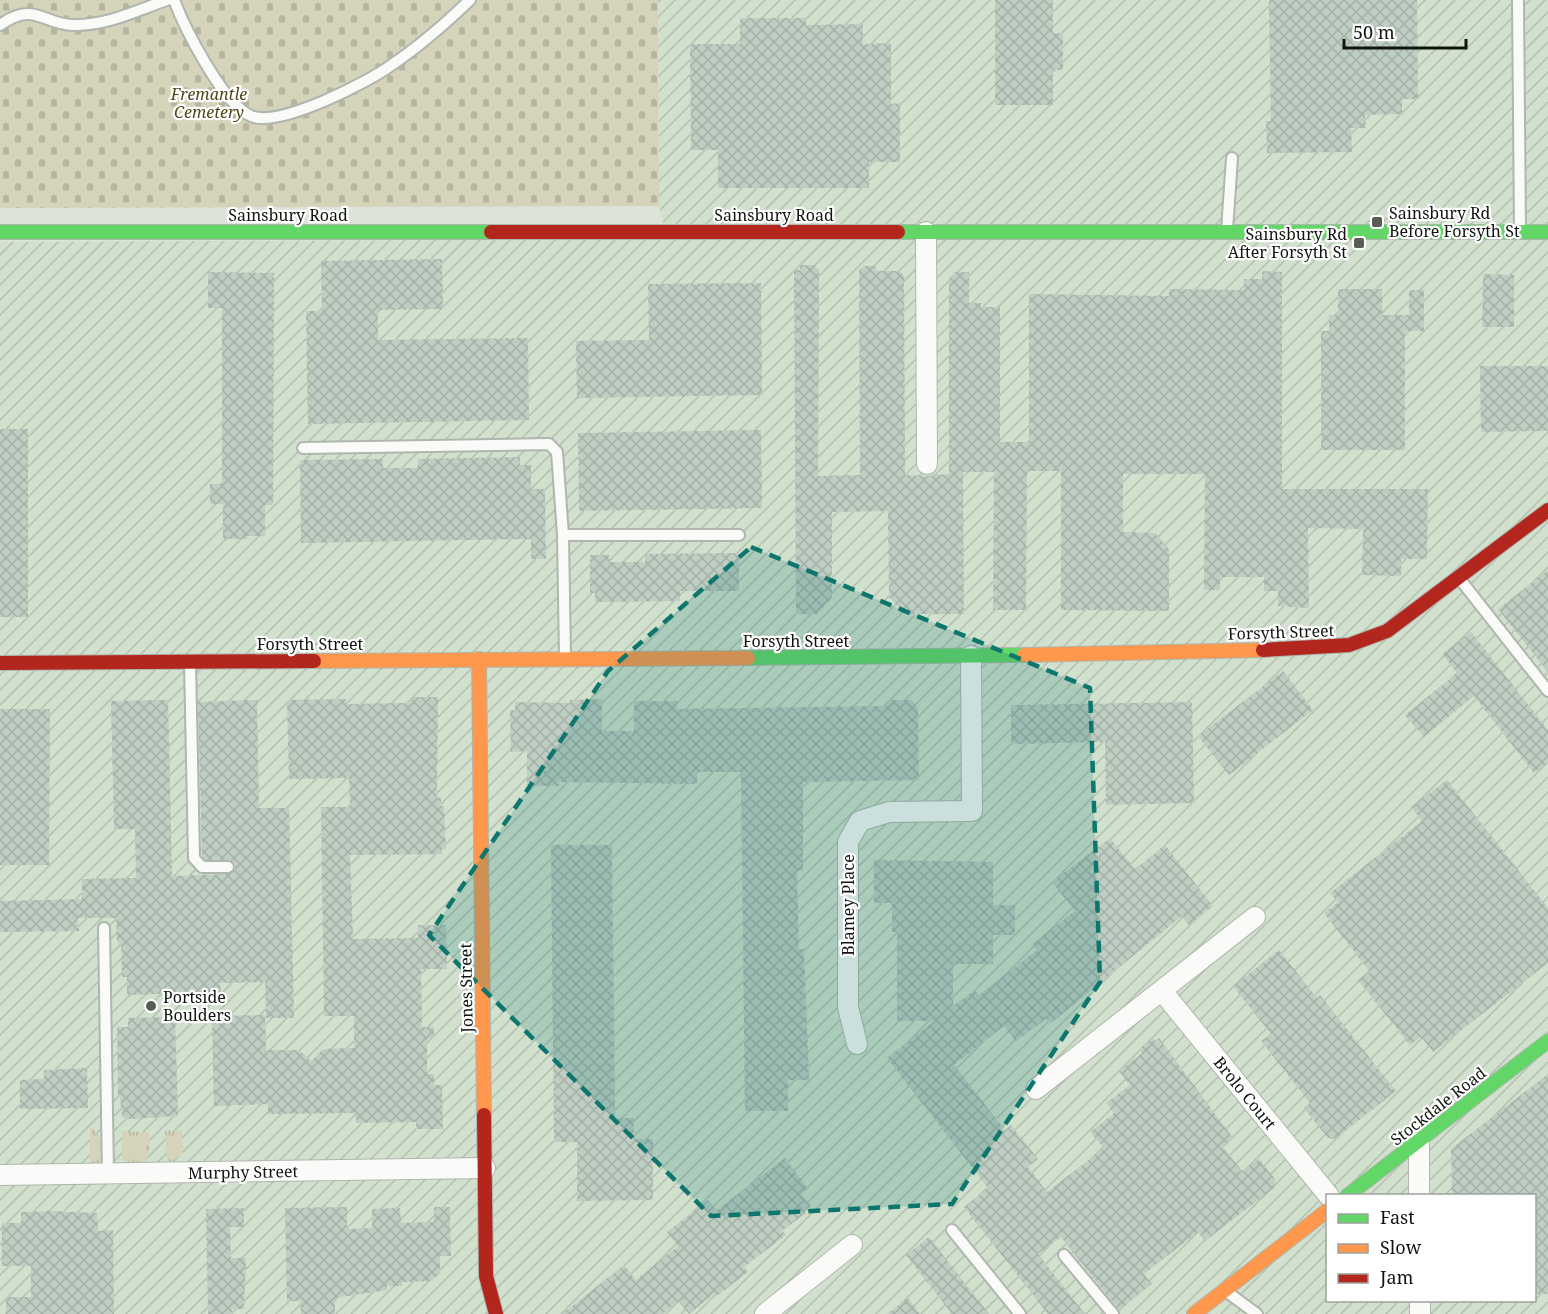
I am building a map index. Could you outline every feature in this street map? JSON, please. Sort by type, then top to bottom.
[{"type":"street","name":"Sainsbury Road","points":[[0,232],[1227,230],[1548,232]]},
{"type":"street","points":[[926,232],[927,464]]},
{"type":"street","name":"Forsyth Street","points":[[0,663],[971,656],[1315,649],[1349,645],[1387,631],[1548,510]]},
{"type":"street","name":"Blamey Place","points":[[857,1044],[848,1007],[848,842],[860,821],[889,812],[972,811],[971,656]]},
{"type":"street","name":"Jones Street","points":[[479,659],[486,1276],[489,1295],[496,1314]]},
{"type":"street","points":[[1036,1089],[1255,917]]},
{"type":"street","name":"Brolo Court","points":[[1162,991],[1327,1194]]},
{"type":"street","name":"Stockdale Road","points":[[1350,1194],[1548,1041]]},
{"type":"street","points":[[1419,1142],[1419,1194]]},
{"type":"street","name":"Murphy Street","points":[[0,1175],[485,1168]]},
{"type":"street","points":[[1194,1314],[1224,1296],[1326,1212]]},
{"type":"street","points":[[765,1314],[852,1245]]},
{"type":"lane","points":[[0,25],[18,10],[39,8],[61,23],[74,25],[111,20],[167,0]]},
{"type":"lane","points":[[174,0],[182,20],[228,98],[252,116],[280,117],[330,98],[392,65],[470,0]]},
{"type":"lane","points":[[1518,0],[1520,232]]},
{"type":"lane","points":[[1227,230],[1232,158]]},
{"type":"lane","points":[[303,448],[549,444],[557,452],[563,535],[565,659]]},
{"type":"lane","points":[[563,535],[739,535]]},
{"type":"lane","points":[[1459,578],[1548,691]]},
{"type":"lane","points":[[190,661],[194,858],[202,867],[228,867]]},
{"type":"lane","points":[[104,928],[108,1174]]},
{"type":"lane","points":[[952,1230],[1020,1314]]},
{"type":"lane","points":[[1064,1255],[1113,1314]]},
{"type":"lane","points":[[1224,1296],[1257,1314]]},
{"type":"highlighted area","points":[[751,547],[1090,688],[1100,982],[952,1204],[711,1216],[429,935],[608,671]]},
{"type":"shaded area","points":[[658,0],[1548,0],[1548,1314],[0,1314],[0,242],[667,239],[659,206]]},
{"type":"green space","name":"Fremantle Cemetery","points":[[0,0],[658,0],[659,206],[0,208]]},
{"type":"green space","points":[[90,1128],[94,1128],[100,1139],[101,1163],[90,1164]]},
{"type":"green space","points":[[182,1130],[183,1154],[170,1162],[167,1159],[165,1131]]},
{"type":"green space","points":[[122,1131],[149,1132],[150,1146],[146,1162],[126,1163],[122,1160]]},
{"type":"building","points":[[995,0],[1053,0],[1053,33],[1063,33],[1063,70],[1053,70],[1053,105],[995,105]]},
{"type":"building","points":[[1269,0],[1417,0],[1418,99],[1402,99],[1402,114],[1365,115],[1366,128],[1351,128],[1352,152],[1267,153],[1266,121],[1271,121]]},
{"type":"building","points":[[740,18],[806,18],[806,25],[863,24],[863,44],[891,43],[891,104],[900,103],[900,162],[869,162],[869,188],[718,188],[718,150],[691,150],[690,44],[740,44]]},
{"type":"building","points":[[442,259],[443,309],[378,310],[378,340],[528,338],[529,420],[308,424],[306,311],[322,311],[321,261]]},
{"type":"building","points":[[800,265],[814,265],[819,270],[818,476],[860,475],[859,270],[864,266],[876,266],[877,271],[899,271],[904,276],[905,475],[926,476],[949,474],[949,278],[955,272],[969,272],[969,303],[981,303],[981,307],[1000,307],[1000,442],[1029,442],[1029,294],[1169,296],[1169,289],[1244,290],[1244,279],[1262,279],[1262,271],[1282,272],[1282,489],[1428,489],[1427,559],[1401,559],[1401,576],[1362,575],[1363,529],[1308,528],[1309,608],[1278,606],[1278,591],[1264,591],[1264,577],[1220,577],[1220,590],[1204,590],[1205,474],[1123,474],[1123,532],[1155,533],[1169,549],[1169,611],[1061,610],[1061,471],[1027,471],[1026,610],[993,610],[994,472],[963,472],[964,614],[905,614],[889,597],[888,511],[832,512],[832,598],[817,614],[796,614],[794,270],[800,270]]},
{"type":"building","points":[[208,272],[274,273],[273,505],[265,505],[265,536],[223,539],[223,504],[210,504],[210,484],[222,484],[222,308],[208,308]]},
{"type":"building","points":[[1483,274],[1514,275],[1514,327],[1482,327]]},
{"type":"building","points":[[761,283],[762,395],[577,398],[576,341],[649,340],[648,284]]},
{"type":"building","points":[[1338,289],[1382,289],[1382,315],[1409,315],[1409,290],[1424,290],[1424,331],[1405,331],[1405,450],[1321,450],[1321,331],[1329,331],[1329,315],[1338,315]]},
{"type":"building","points":[[1480,366],[1548,366],[1548,431],[1481,432]]},
{"type":"building","points":[[0,429],[28,429],[28,617],[0,617]]},
{"type":"building","points":[[761,430],[762,508],[579,511],[578,433]]},
{"type":"building","points":[[520,457],[520,465],[531,465],[531,489],[545,489],[546,559],[531,559],[531,539],[301,543],[300,460],[383,459],[383,468],[418,468],[418,459]]},
{"type":"building","points":[[739,553],[739,591],[680,591],[680,601],[595,602],[595,593],[590,593],[590,555],[609,555],[609,562],[645,562],[645,554]]},
{"type":"building","points":[[1548,570],[1548,672],[1498,609]]},
{"type":"building","points":[[1471,632],[1548,730],[1548,762],[1534,773],[1474,696],[1424,737],[1405,715],[1457,673],[1442,654]]},
{"type":"building","points":[[1283,671],[1313,710],[1229,775],[1198,736]]},
{"type":"building","points":[[414,697],[438,697],[437,798],[441,797],[441,806],[444,806],[446,849],[442,849],[442,854],[350,855],[353,939],[418,938],[418,925],[446,925],[447,969],[421,969],[422,1027],[434,1027],[434,1039],[427,1039],[427,1074],[434,1074],[434,1085],[442,1085],[443,1129],[416,1129],[416,1122],[356,1123],[356,1113],[268,1114],[268,1104],[214,1106],[212,1016],[265,1015],[266,1050],[299,1050],[311,1061],[323,1049],[354,1048],[354,1016],[324,1016],[321,807],[350,807],[349,778],[289,779],[287,700],[346,699],[346,704],[409,703]]},
{"type":"building","points":[[602,699],[602,731],[634,731],[634,701],[677,701],[677,709],[887,706],[887,700],[911,700],[918,707],[919,780],[803,782],[803,871],[797,871],[799,949],[804,949],[809,1080],[788,1080],[788,1111],[745,1111],[741,772],[697,772],[697,784],[559,782],[559,786],[527,786],[527,751],[511,752],[510,710],[515,710],[515,702],[570,703],[570,700]]},
{"type":"building","points":[[168,700],[172,876],[228,874],[235,870],[235,864],[231,860],[205,860],[202,856],[198,702],[257,700],[259,808],[289,808],[294,1018],[266,1018],[265,982],[220,983],[221,992],[127,995],[127,977],[122,977],[121,943],[117,942],[116,918],[78,918],[79,931],[0,932],[0,901],[82,899],[82,879],[136,878],[135,829],[114,829],[111,701]]},
{"type":"building","points":[[1192,702],[1194,803],[1106,805],[1105,742],[1011,744],[1011,705]]},
{"type":"building","points":[[0,709],[50,709],[49,865],[0,865]]},
{"type":"building","points":[[1447,780],[1548,908],[1548,963],[1433,1052],[1421,1037],[1410,1045],[1358,980],[1370,972],[1324,913],[1338,902],[1330,893],[1422,821],[1411,807]]},
{"type":"building","points":[[1110,838],[1135,869],[1165,845],[1213,906],[1189,925],[1182,916],[1050,1024],[1046,1019],[1016,1041],[1004,1026],[954,1065],[1005,1130],[1011,1125],[1038,1159],[1028,1167],[1047,1192],[1104,1148],[1090,1132],[1114,1113],[1106,1103],[1130,1085],[1119,1071],[1142,1053],[1139,1049],[1153,1038],[1155,1041],[1159,1038],[1233,1138],[1222,1146],[1242,1171],[1259,1159],[1275,1179],[1274,1188],[1205,1241],[1198,1232],[1144,1274],[1152,1284],[1119,1310],[1061,1237],[1038,1254],[1085,1314],[1048,1314],[964,1207],[988,1188],[887,1058],[934,1021],[897,1021],[897,932],[892,932],[892,903],[874,903],[874,860],[993,862],[993,905],[1015,905],[1015,935],[993,935],[993,964],[953,964],[953,1006],[975,990],[979,995],[1037,950],[1032,944],[1075,911],[1052,882]]},
{"type":"building","points":[[551,845],[612,845],[615,1118],[633,1118],[634,1139],[653,1139],[653,1200],[577,1201],[577,1142],[554,1142]]},
{"type":"building","points":[[1279,950],[1317,998],[1320,995],[1396,1091],[1335,1139],[1328,1138],[1304,1108],[1310,1103],[1261,1041],[1271,1034],[1233,986]]},
{"type":"building","points":[[175,1017],[178,1116],[130,1119],[122,1117],[120,1095],[118,1095],[117,1027],[128,1027],[128,1018]]},
{"type":"building","points":[[87,1068],[88,1108],[20,1109],[20,1080],[44,1079],[44,1070]]},
{"type":"building","points":[[1548,1074],[1548,1294],[1536,1294],[1536,1194],[1452,1194],[1451,1149]]},
{"type":"building","points":[[785,1158],[808,1189],[801,1194],[811,1206],[804,1211],[806,1213],[782,1231],[786,1235],[744,1267],[748,1272],[717,1296],[715,1293],[689,1314],[678,1301],[663,1314],[562,1314],[624,1265],[636,1280],[678,1246],[667,1232],[708,1200],[717,1210]]},
{"type":"building","points":[[347,1207],[347,1229],[372,1228],[372,1209],[400,1208],[401,1223],[434,1222],[434,1207],[450,1207],[451,1256],[440,1256],[440,1274],[431,1281],[402,1282],[402,1286],[387,1286],[387,1290],[335,1298],[335,1314],[301,1314],[300,1301],[287,1301],[285,1208]]},
{"type":"building","points":[[244,1208],[244,1227],[230,1227],[231,1258],[246,1258],[244,1309],[232,1309],[232,1314],[208,1314],[206,1209]]},
{"type":"building","points":[[21,1212],[97,1213],[98,1231],[113,1230],[114,1314],[6,1314],[6,1297],[31,1297],[31,1266],[2,1266],[2,1223],[21,1223]]},
{"type":"building","points":[[929,1237],[989,1314],[952,1314],[906,1255]]},
{"type":"building","points":[[908,1298],[920,1314],[887,1314]]},
{"type":"traffic: fast","points":[[0,232],[491,232]]},
{"type":"traffic: fast","points":[[898,232],[1548,232]]},
{"type":"traffic: fast","points":[[748,658],[1024,655]]},
{"type":"traffic: fast","points":[[1350,1194],[1548,1041]]},
{"type":"traffic: slow","points":[[1024,655],[1263,650]]},
{"type":"traffic: slow","points":[[314,661],[748,658]]},
{"type":"traffic: slow","points":[[479,659],[484,1115]]},
{"type":"traffic: slow","points":[[1194,1314],[1326,1212]]},
{"type":"traffic: jam","points":[[491,232],[898,232]]},
{"type":"traffic: jam","points":[[1263,650],[1349,645],[1387,631],[1548,510]]},
{"type":"traffic: jam","points":[[0,663],[314,661]]},
{"type":"traffic: jam","points":[[484,1115],[486,1276],[496,1314]]},
{"type":"place","name":"Sainsbury Rd Before Forsyth St","points":[[1377,222]]},
{"type":"place","name":"Sainsbury Rd After Forsyth St","points":[[1359,243]]},
{"type":"place","name":"Portside Boulders","points":[[151,1006]]}]
